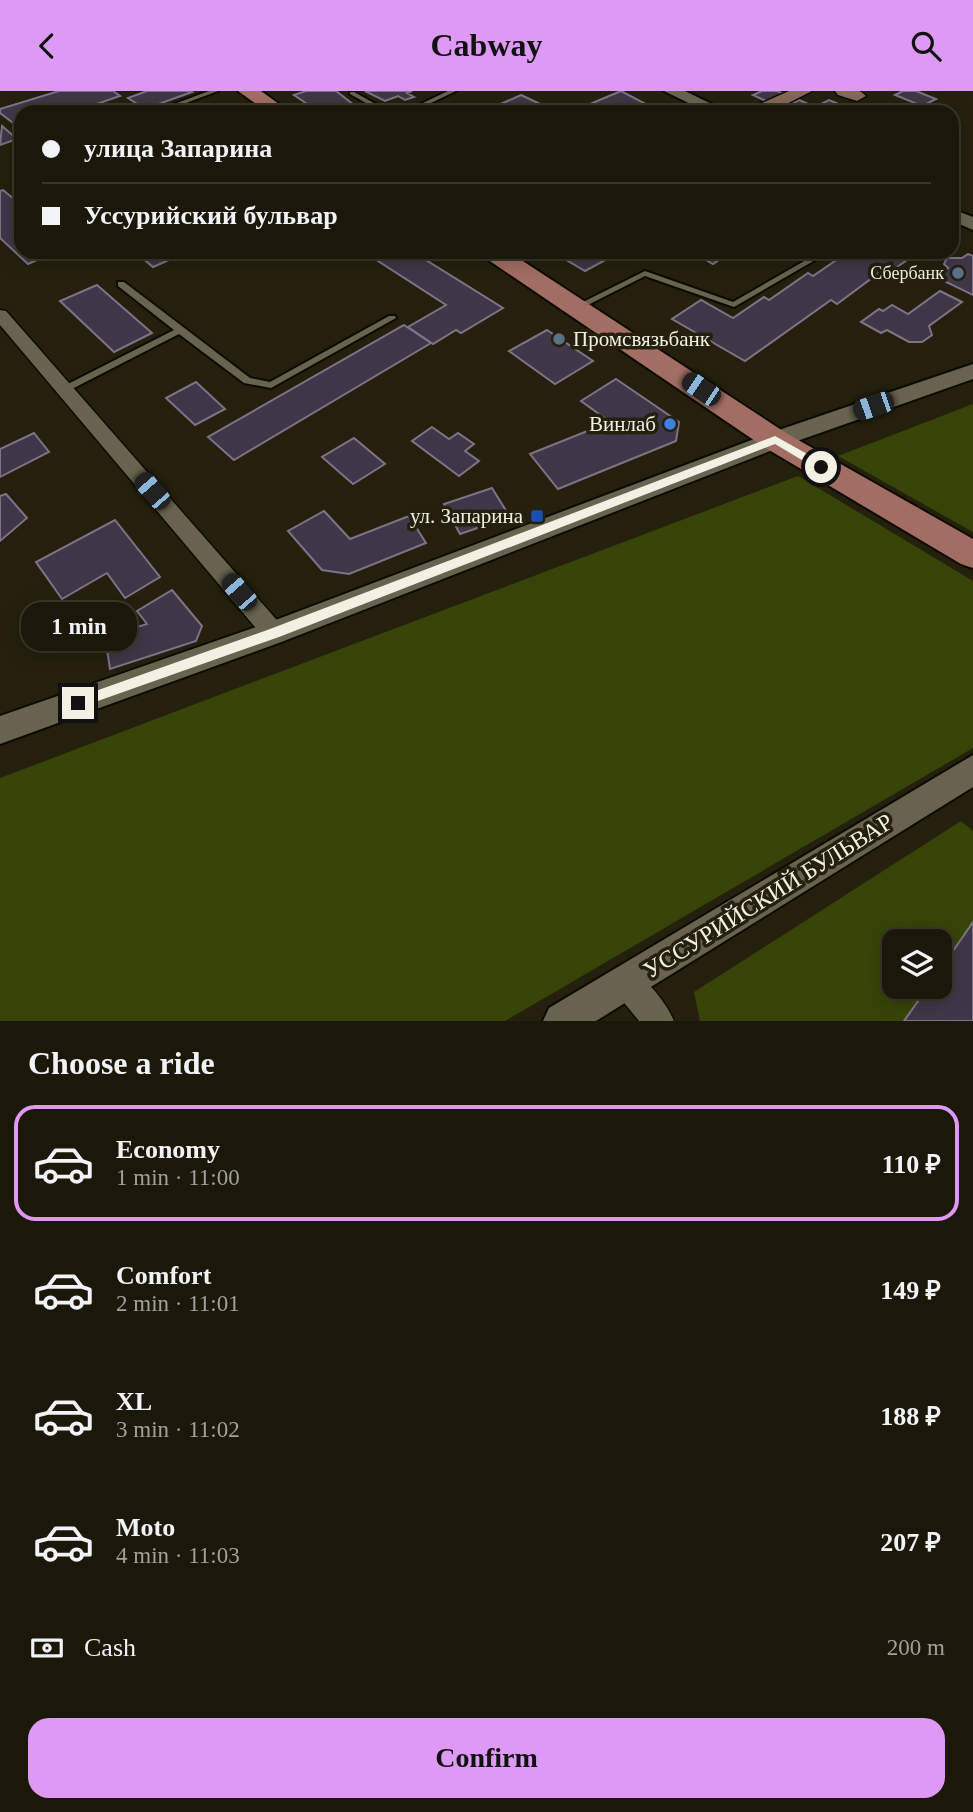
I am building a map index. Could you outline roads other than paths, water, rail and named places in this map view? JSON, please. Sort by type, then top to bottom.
[{"type":"main road","points":[[248,91],[270,105]]},
{"type":"main road","points":[[772,105],[803,91]]},
{"type":"main road","points":[[504,259],[775,440],[973,555]]},
{"type":"street","points":[[672,91],[704,105]]},
{"type":"street","points":[[0,315],[274,633]]},
{"type":"street","points":[[0,730],[274,633],[775,440],[973,371]]},
{"type":"street","name":"УССУРИЙСКИЙ БУЛЬВАР","points":[[562,1021],[973,770]]},
{"type":"street","points":[[626,983],[660,1021]]},
{"type":"lane","points":[[176,105],[215,91]]},
{"type":"lane","points":[[422,105],[453,91]]},
{"type":"lane","points":[[352,93],[374,105]]},
{"type":"lane","points":[[577,307],[645,272],[734,305],[813,259]]},
{"type":"lane","points":[[121,284],[247,381],[271,385],[392,319]]},
{"type":"lane","points":[[65,390],[180,330]]},
{"type":"place","name":"Сбербанк","points":[[958,273]]},
{"type":"place","name":"Промсвязьбанк","points":[[559,339]]},
{"type":"place","name":"Винлаб","points":[[670,424]]},
{"type":"place","name":"ул. Запарина","points":[[537,516]]}]
